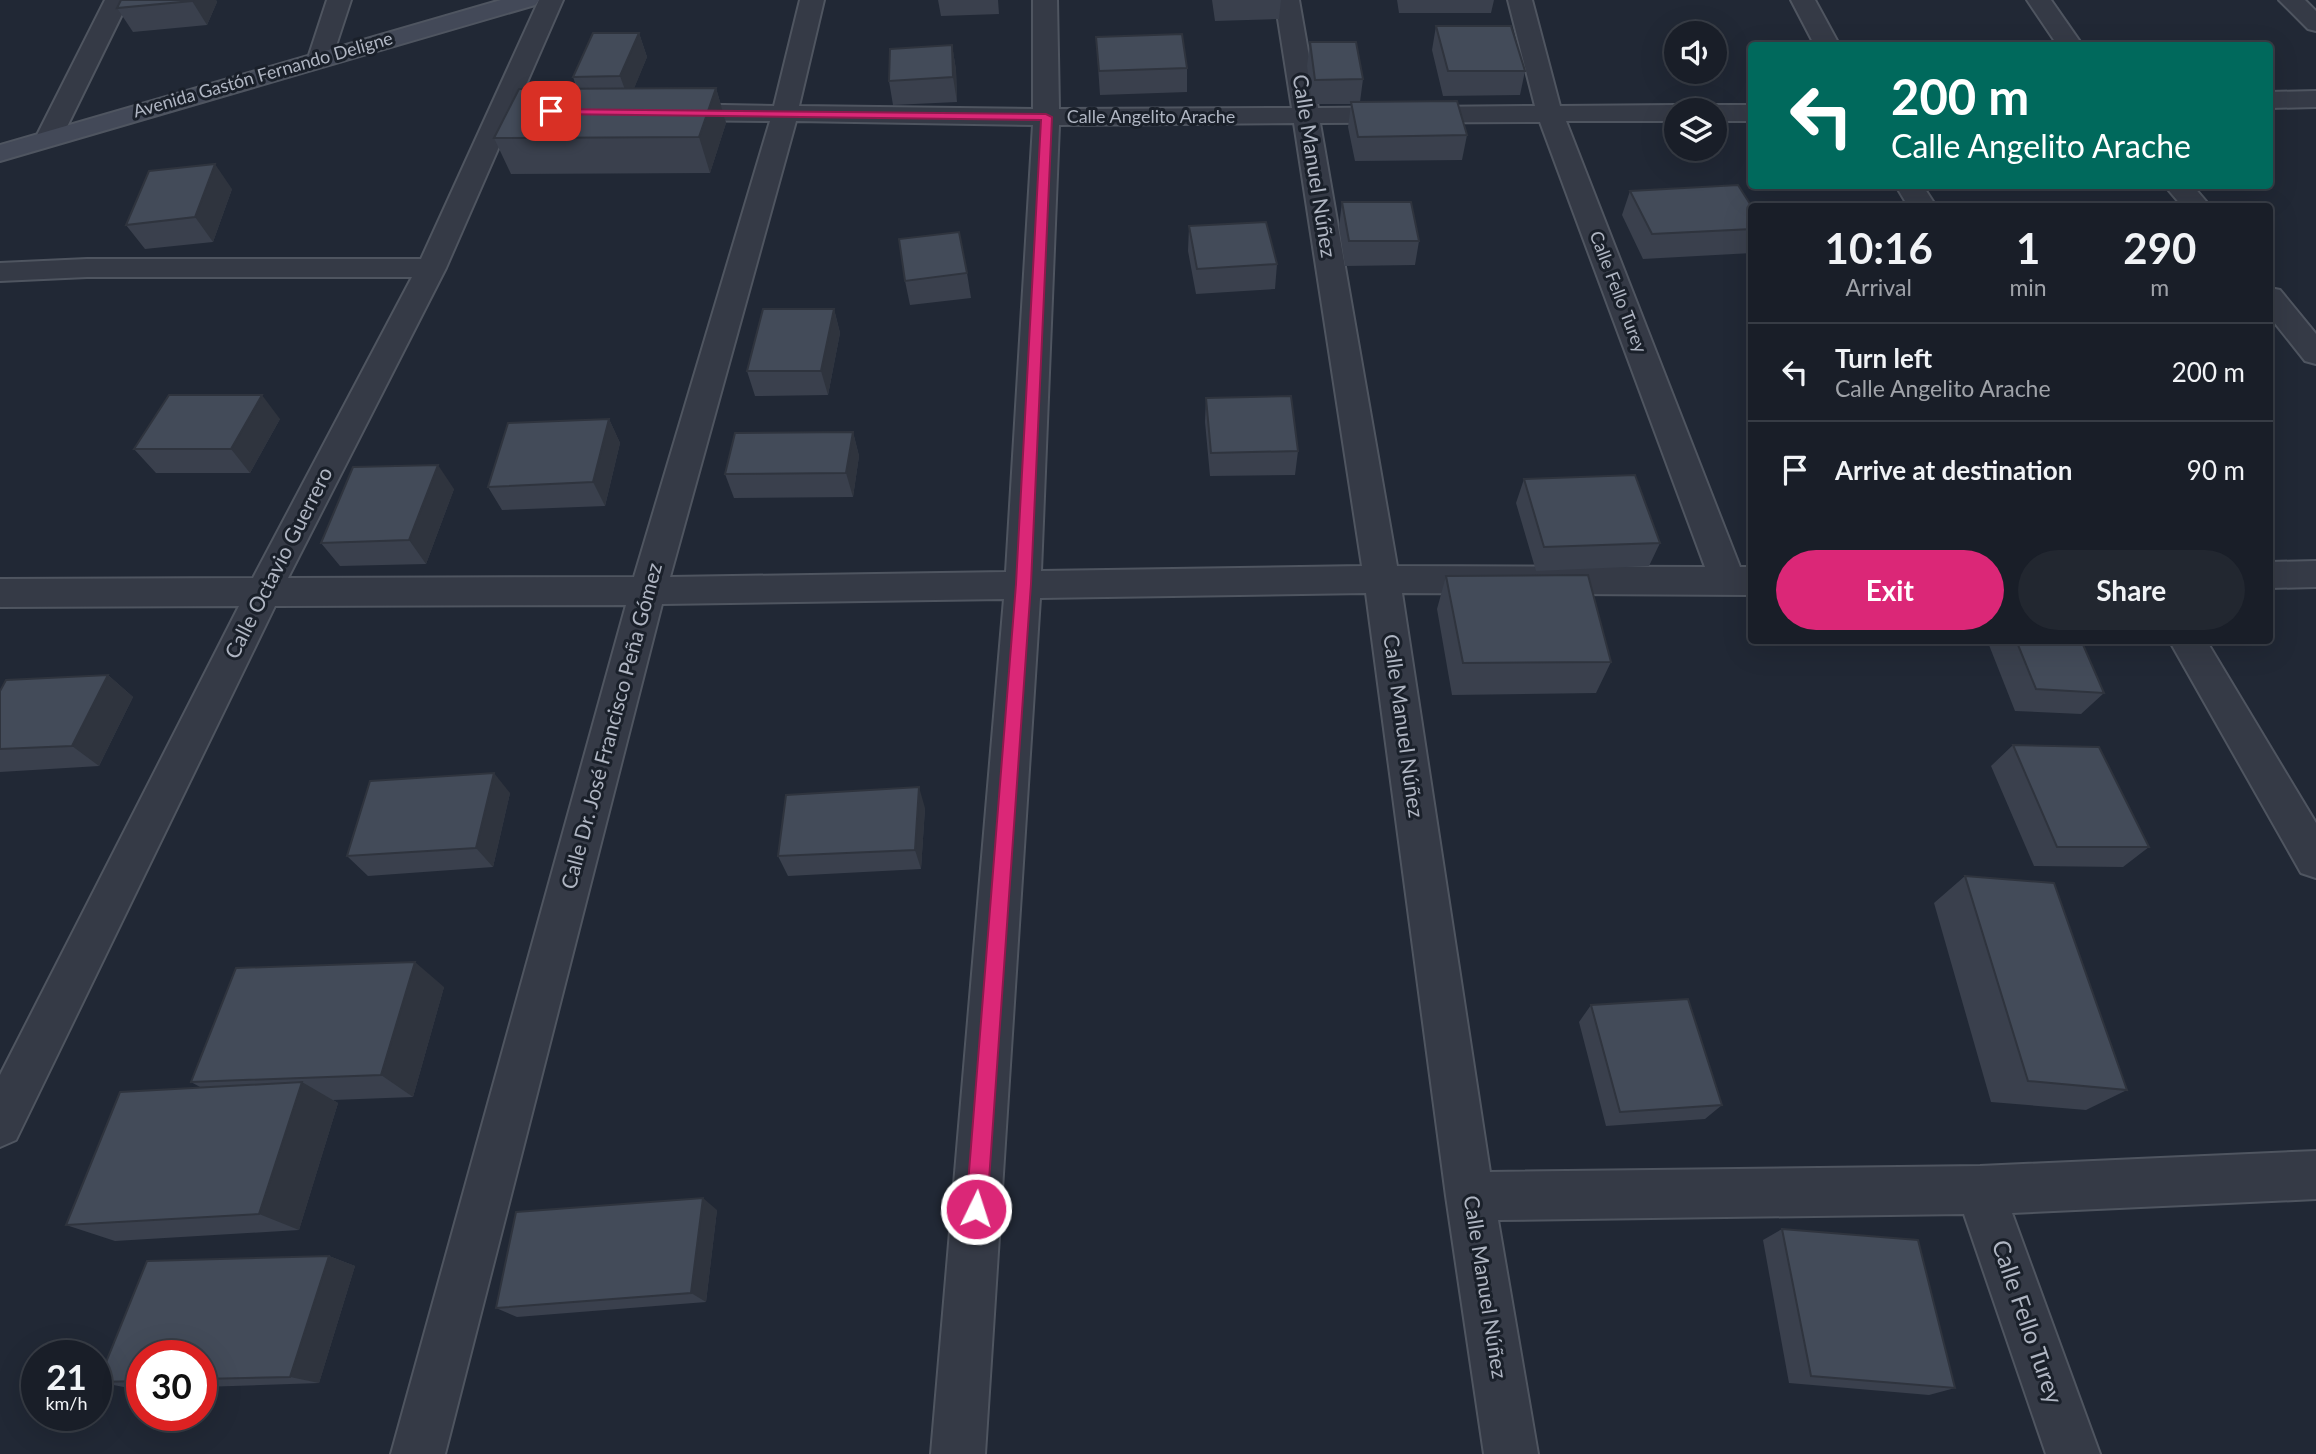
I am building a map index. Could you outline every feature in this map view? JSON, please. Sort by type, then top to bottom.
[{"type":"street","points":[[49,138],[117,0]]},
{"type":"street","points":[[320,58],[339,0]]},
{"type":"street","name":"Avenida Gastón Fernando Deligne","points":[[0,153],[527,0]]},
{"type":"street","name":"Calle Octavio Guerrero","points":[[0,1124],[263,593],[513,111],[551,0]]},
{"type":"street","name":"Calle Dr. José Francisco Peña Gómez","points":[[418,1454],[648,591],[786,114],[812,0]]},
{"type":"street","points":[[958,1454],[1023,584],[1046,117],[1045,0]]},
{"type":"street","name":"Calle Manuel Núñez","points":[[1287,0],[1382,579],[1470,1196],[1511,1454]]},
{"type":"street","name":"Calle Fello Turey","points":[[1520,0],[1549,112],[1740,581]]},
{"type":"street","points":[[1803,0],[1826,42]]},
{"type":"street","points":[[2039,0],[2068,42]]},
{"type":"street","points":[[2291,0],[2316,24]]},
{"type":"street","points":[[2273,100],[2316,99]]},
{"type":"street","name":"Calle Angelito Arache","points":[[649,112],[1046,117],[1664,113]]},
{"type":"street","points":[[1727,113],[1748,113]]},
{"type":"street","points":[[2182,189],[2193,203]]},
{"type":"street","points":[[0,272],[87,268],[431,268]]},
{"type":"street","points":[[2273,301],[2316,354]]},
{"type":"street","points":[[2273,575],[2316,574]]},
{"type":"street","points":[[0,593],[648,591],[1382,579],[1740,581]]},
{"type":"street","points":[[2189,644],[2316,860]]},
{"type":"street","points":[[1470,1196],[1980,1190],[2316,1175]]},
{"type":"street","name":"Calle Fello Turey","points":[[1980,1190],[2073,1454]]},
{"type":"building","points":[[121,0],[193,0],[117,8]]},
{"type":"building","points":[[1436,26],[1511,26],[1525,71],[1448,71]]},
{"type":"building","points":[[593,33],[639,33],[620,76],[573,77]]},
{"type":"building","points":[[1182,34],[1187,68],[1099,71],[1096,37]]},
{"type":"building","points":[[1310,42],[1356,42],[1363,79],[1315,80]]},
{"type":"building","points":[[952,45],[953,77],[889,81],[890,49]]},
{"type":"building","points":[[716,88],[699,137],[494,138],[519,89]]},
{"type":"building","points":[[1457,101],[1467,135],[1358,137],[1351,102]]},
{"type":"building","points":[[215,164],[195,217],[126,225],[149,171]]},
{"type":"building","points":[[1738,185],[1749,203],[1748,229],[1652,234],[1630,191]]},
{"type":"building","points":[[1342,202],[1411,202],[1419,241],[1349,241]]},
{"type":"building","points":[[1266,222],[1277,264],[1197,269],[1189,226]]},
{"type":"building","points":[[959,232],[967,273],[905,281],[899,239]]},
{"type":"building","points":[[763,309],[834,309],[821,371],[747,371]]},
{"type":"building","points":[[169,395],[262,395],[231,449],[134,449]]},
{"type":"building","points":[[1291,396],[1298,451],[1211,453],[1206,398]]},
{"type":"building","points":[[609,419],[593,482],[488,487],[508,423]]},
{"type":"building","points":[[853,432],[846,473],[725,474],[735,433]]},
{"type":"building","points":[[438,465],[409,540],[321,543],[353,467]]},
{"type":"building","points":[[1635,475],[1660,543],[1544,547],[1524,479]]},
{"type":"building","points":[[1588,575],[1611,662],[1463,663],[1446,576]]},
{"type":"building","points":[[2018,644],[2083,644],[2104,693],[2036,689]]},
{"type":"building","points":[[108,675],[72,746],[0,749],[0,691],[6,680]]},
{"type":"building","points":[[2013,745],[2099,747],[2149,847],[2057,847]]},
{"type":"building","points":[[494,773],[476,848],[347,856],[370,781]]},
{"type":"building","points":[[919,787],[915,850],[778,856],[786,795]]},
{"type":"building","points":[[1965,876],[2054,883],[2127,1090],[2028,1081]]},
{"type":"building","points":[[415,962],[381,1075],[191,1082],[236,968]]},
{"type":"building","points":[[1688,999],[1722,1105],[1620,1112],[1591,1005]]},
{"type":"building","points":[[302,1082],[259,1214],[66,1225],[120,1092]]},
{"type":"building","points":[[703,1198],[691,1293],[496,1308],[516,1212]]},
{"type":"building","points":[[1782,1229],[1918,1240],[1955,1388],[1811,1376]]},
{"type":"building","points":[[329,1256],[290,1377],[217,1379],[217,1340],[126,1340],[126,1381],[112,1382],[112,1347],[147,1261]]},
{"type":"route","points":[[551,111],[1046,117],[1023,584],[976,1209]]}]
